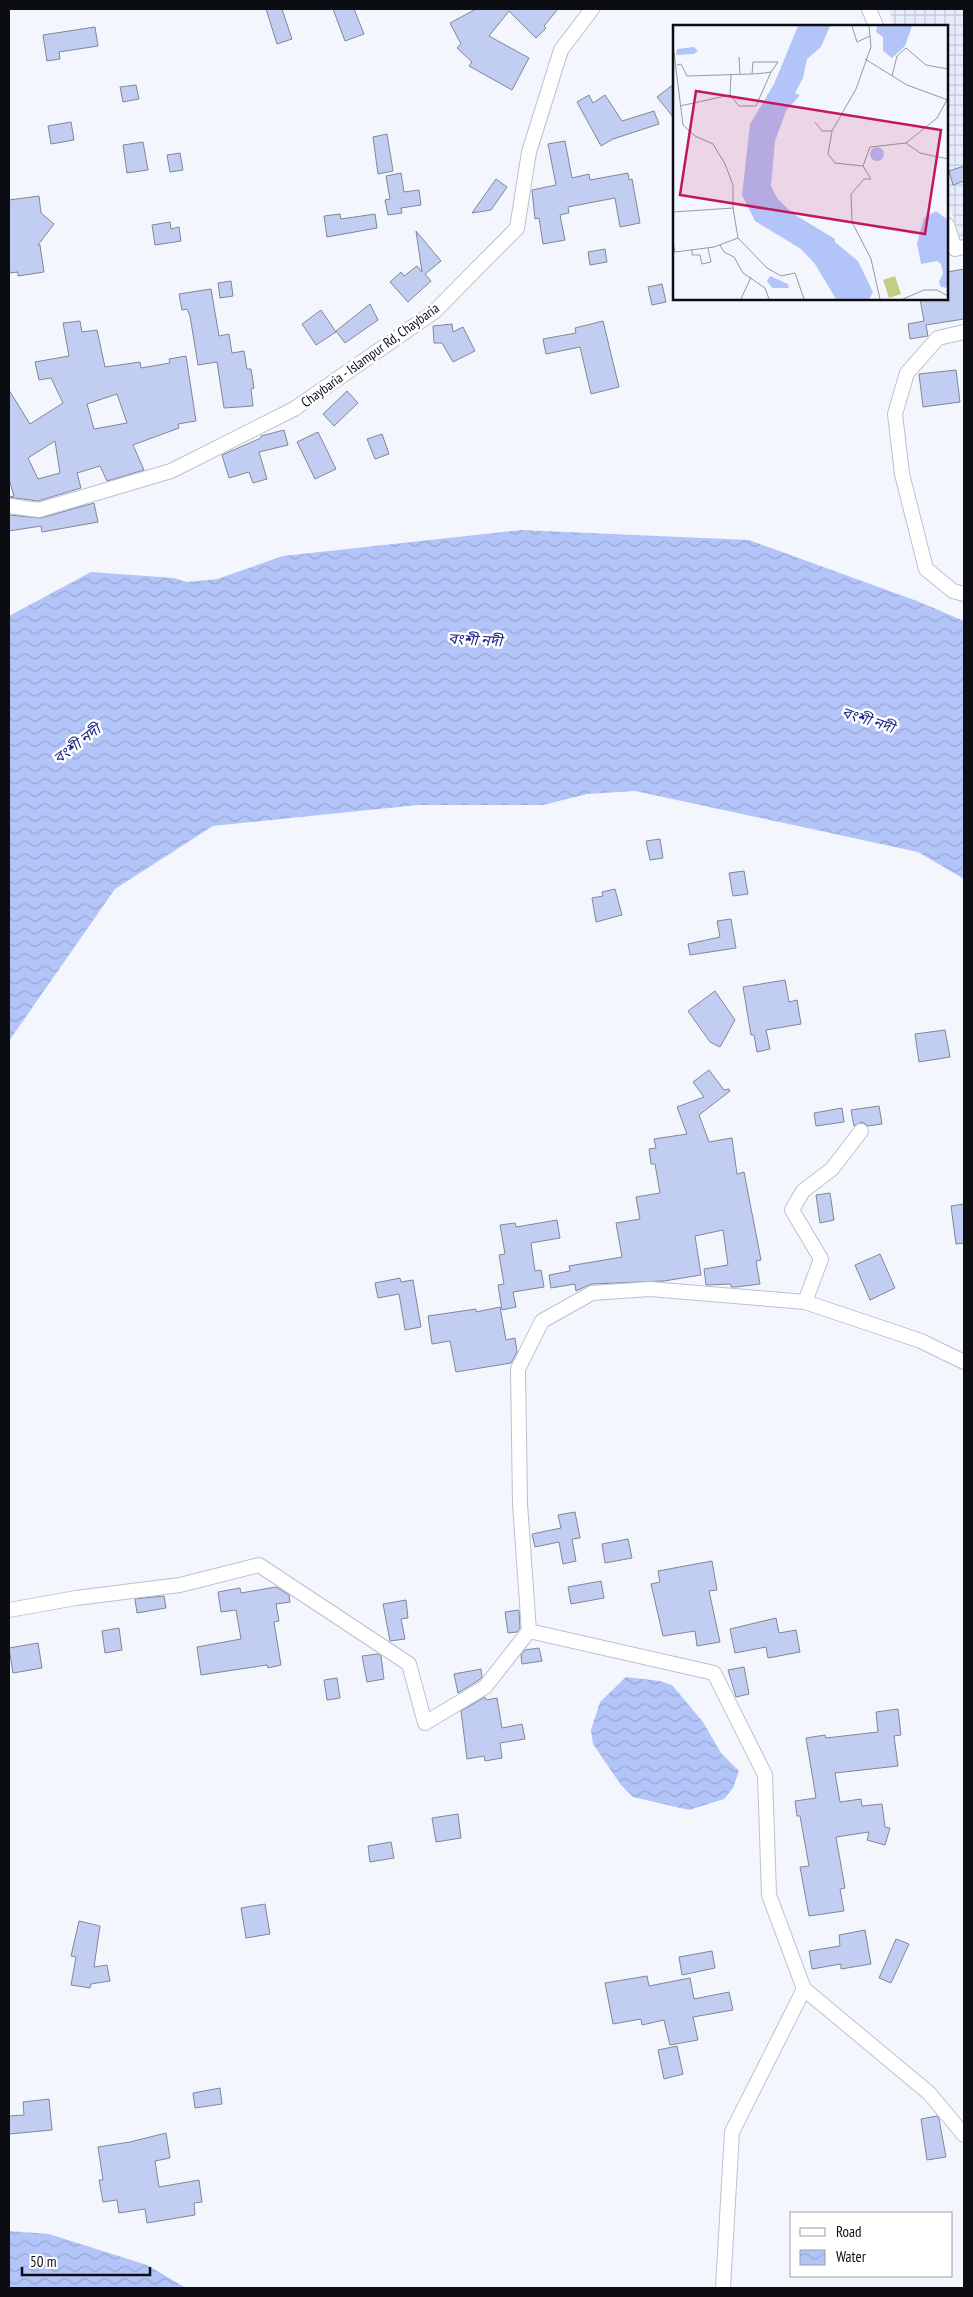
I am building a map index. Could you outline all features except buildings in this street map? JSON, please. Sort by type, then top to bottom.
[{"type":"street","name":"Chaybaria - Islampur Rd, Chaybaria","points":[[9,506],[40,510],[171,471],[294,409],[434,312],[517,228],[529,152],[562,50],[592,9]]},
{"type":"street","points":[[869,9],[876,25]]},
{"type":"street","points":[[948,228],[955,249],[964,247]]},
{"type":"street","points":[[964,332],[938,338],[907,372],[895,414],[902,474],[926,569],[953,591],[964,594]]},
{"type":"street","points":[[806,1302],[821,1259],[792,1210],[803,1191],[832,1169],[861,1131]]},
{"type":"street","points":[[9,1610],[76,1598],[180,1585],[259,1565],[409,1664],[425,1723],[485,1687],[529,1631],[520,1504],[518,1369],[542,1321],[592,1293],[650,1289],[806,1302],[921,1341],[964,1362]]},
{"type":"street","points":[[529,1631],[714,1674],[765,1775],[769,1895],[804,1990],[929,2093],[964,2135]]},
{"type":"street","points":[[723,2288],[732,2132],[804,1990]]},
{"type":"shaded area","points":[[889,9],[964,9],[964,254],[948,200],[948,25],[894,25]]},
{"type":"water","name":"বংশী নদী","points":[[521,530],[749,540],[917,601],[964,621],[964,879],[918,852],[635,791],[587,794],[543,805],[418,805],[213,826],[115,889],[9,1041],[9,616],[91,572],[174,578],[187,582],[217,579],[283,556]]},
{"type":"water","points":[[626,1677],[660,1681],[672,1685],[703,1722],[721,1753],[739,1771],[733,1788],[724,1799],[689,1810],[633,1797],[621,1785],[593,1744],[591,1730],[600,1702]]},
{"type":"water","points":[[9,2231],[49,2234],[147,2265],[186,2288],[9,2288]]}]
